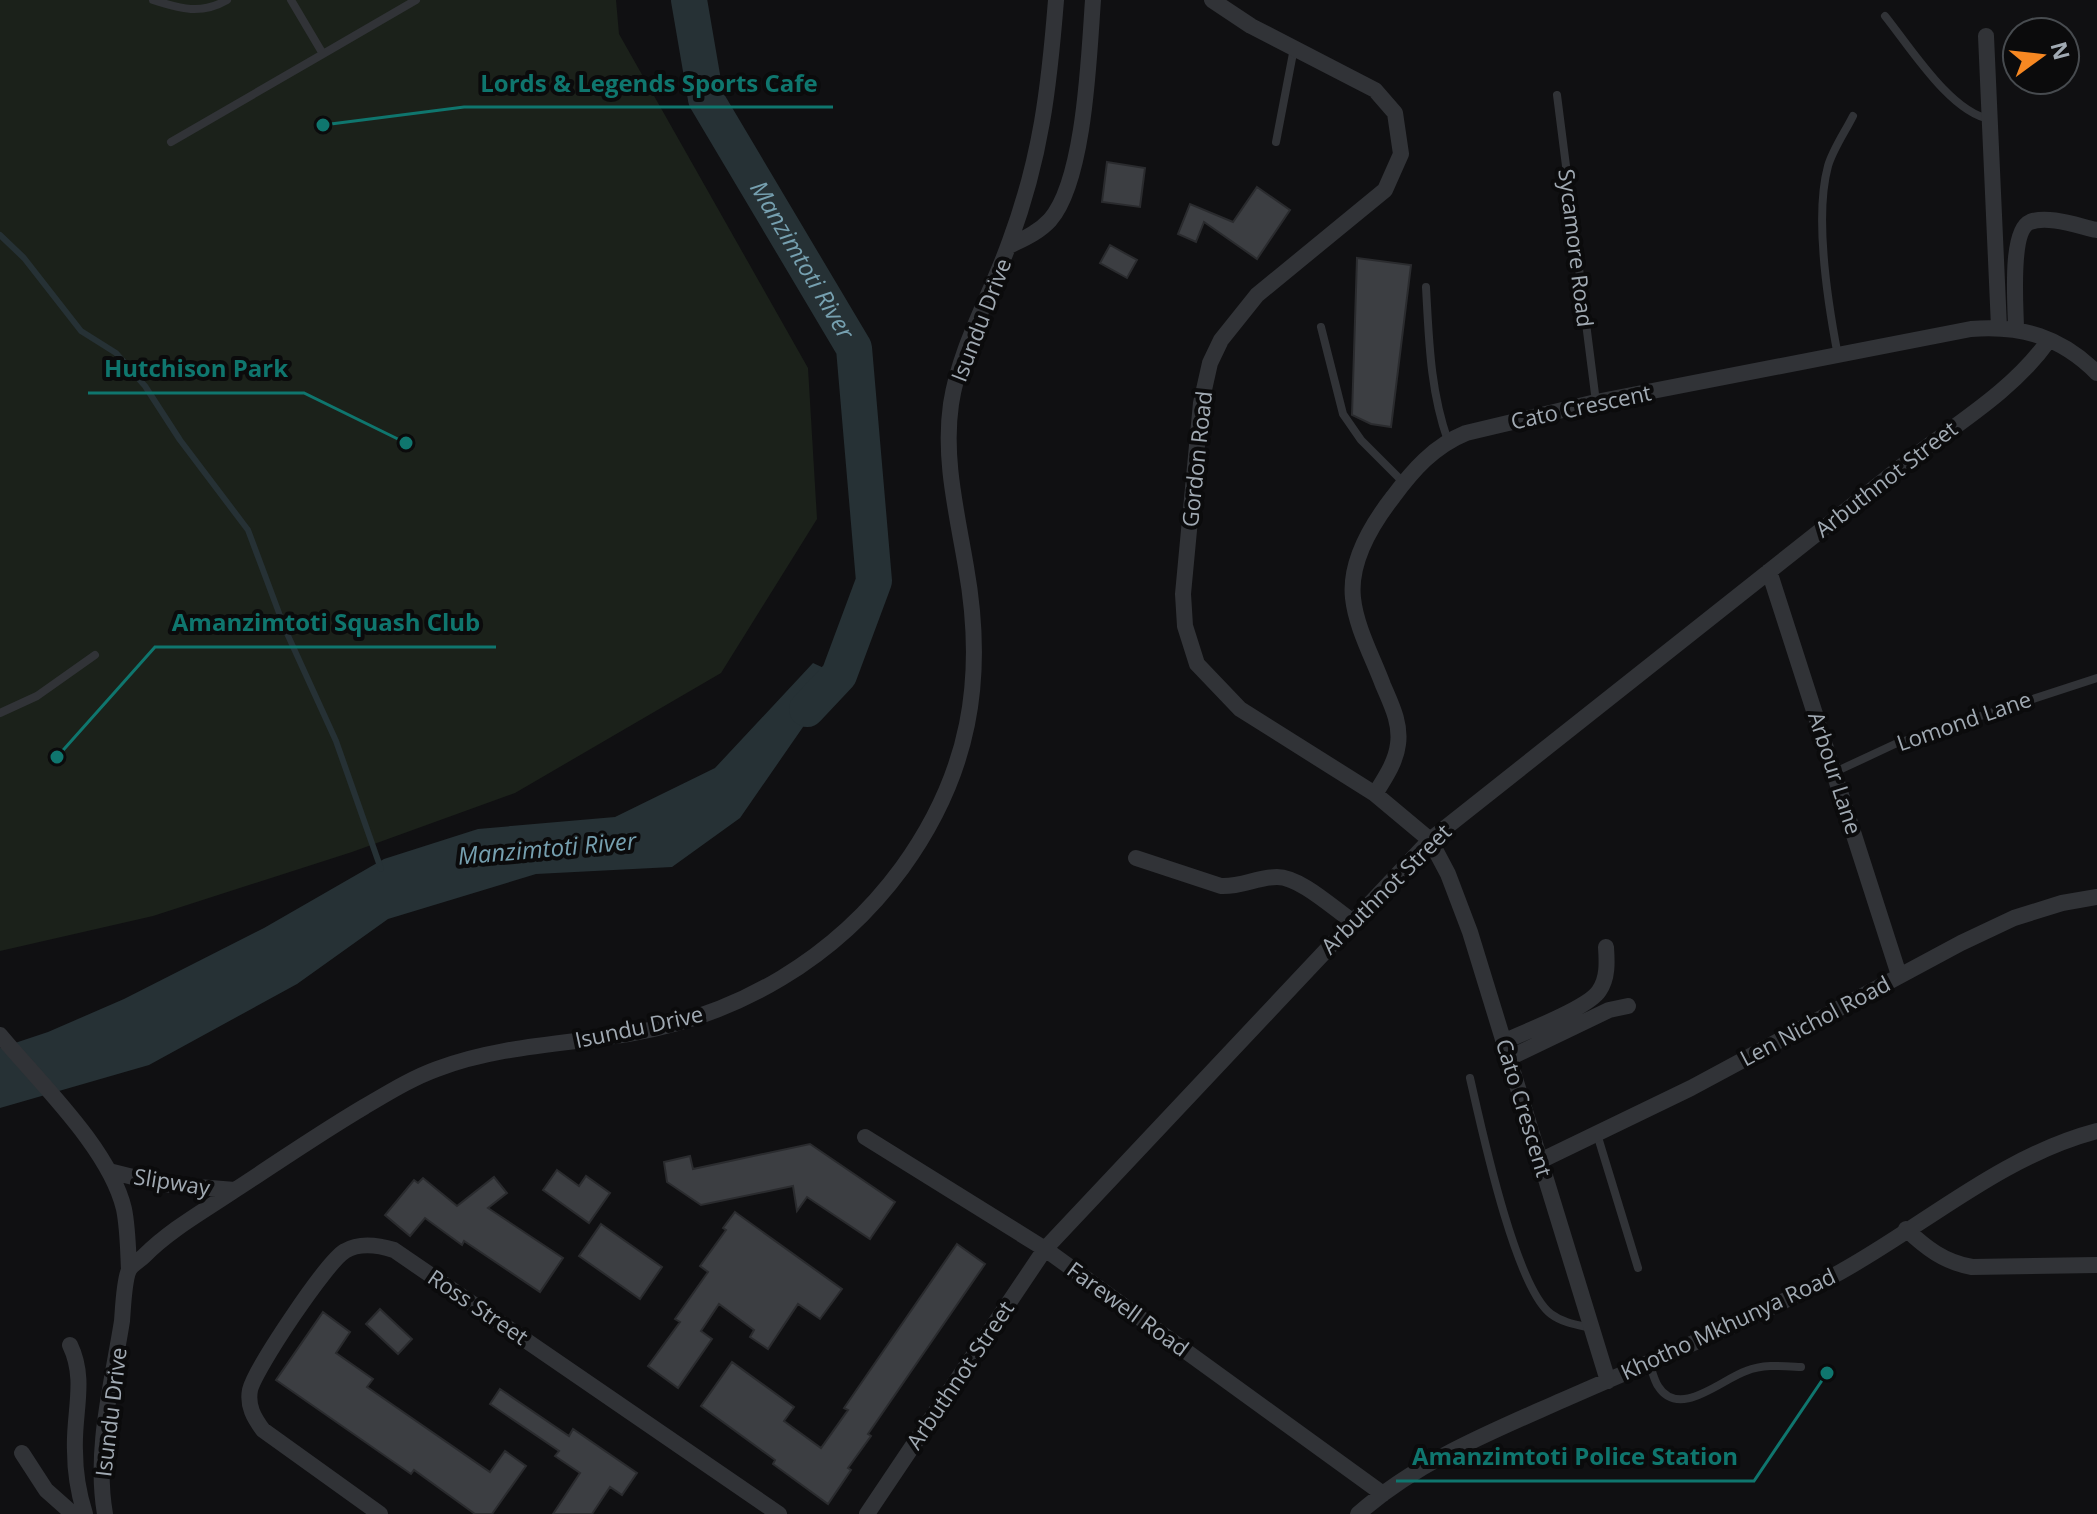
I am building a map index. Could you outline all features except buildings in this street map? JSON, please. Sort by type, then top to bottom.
[{"type":"street","name":"Isundu Drive","points":[[105,1514],[101,1453],[129,1270],[161,1239],[302,1144],[390,1092],[438,1069],[498,1053],[646,1030],[729,1007],[806,963],[876,901],[903,867],[927,828],[959,760],[970,717],[976,657],[969,583],[949,466],[951,405],[959,367],[972,330],[1009,246],[1029,187],[1041,139],[1056,0]]},
{"type":"street","name":"Isundu Drive","points":[[1009,246],[1035,233],[1051,219],[1065,192],[1084,111],[1093,0]]},
{"type":"street","name":"Gordon Road","points":[[1212,0],[1251,26],[1375,90],[1395,113],[1401,154],[1385,190],[1257,295],[1221,340],[1210,363],[1201,403],[1183,594],[1185,626],[1197,664],[1240,709],[1375,794],[1430,840]]},
{"type":"street","points":[[1986,36],[2008,328]]},
{"type":"street","points":[[2008,328],[2019,233],[2024,226],[2032,221],[2044,220],[2097,230]]},
{"type":"street","name":"Cato Crescent","points":[[1375,794],[1394,762],[1398,725],[1353,597],[1356,563],[1383,509],[1416,467],[1448,441],[1466,433],[1596,402],[1971,329],[2008,328],[2049,340],[2078,354],[2097,373]]},
{"type":"street","name":"Arbuthnot Street","points":[[867,1514],[1045,1249],[1430,840],[2018,377],[2049,340]]},
{"type":"street","name":"Arbour Lane","points":[[1769,571],[1899,975]]},
{"type":"street","name":"Cato Crescent","points":[[1430,840],[1448,874],[1470,932],[1608,1381]]},
{"type":"street","points":[[1136,858],[1221,886],[1234,887],[1272,878],[1291,880],[1352,921]]},
{"type":"street","name":"Len Nichol Road","points":[[1540,1161],[1691,1088],[1899,975],[2014,918],[2062,903],[2097,897]]},
{"type":"street","points":[[1503,1042],[1597,995],[1604,982],[1606,947]]},
{"type":"street","points":[[1509,1058],[1609,1010],[1628,1006]]},
{"type":"street","points":[[0,1035],[81,1130],[109,1171],[124,1209],[129,1270]]},
{"type":"street","name":"Khotho Mkhunya Road","points":[[1358,1514],[1451,1449],[1608,1381],[1835,1275],[1906,1229],[2042,1150],[2097,1131]]},
{"type":"street","name":"Farewell Road","points":[[865,1137],[1045,1249],[1383,1494]]},
{"type":"street","name":"Slipway","points":[[109,1171],[161,1184],[235,1190]]},
{"type":"street","points":[[1906,1229],[1940,1257],[1956,1265],[2097,1265]]},
{"type":"street","name":"Ross Street","points":[[380,1514],[263,1430],[255,1420],[249,1403],[250,1390],[259,1368],[332,1262],[349,1248],[370,1245],[394,1250],[779,1514]]},
{"type":"street","points":[[70,1345],[78,1361],[80,1396],[75,1452],[85,1514]]},
{"type":"street","points":[[22,1453],[46,1490],[73,1514]]},
{"type":"lane","points":[[153,0],[194,12],[227,0]]},
{"type":"lane","points":[[291,0],[323,54]]},
{"type":"lane","points":[[171,142],[416,0]]},
{"type":"lane","points":[[1885,16],[1948,94],[1965,110],[1990,119]]},
{"type":"lane","points":[[1276,142],[1294,48]]},
{"type":"lane","name":"Sycamore Road","points":[[1557,95],[1596,402]]},
{"type":"lane","points":[[1838,356],[1826,281],[1824,186],[1829,162],[1853,116]]},
{"type":"lane","points":[[1426,287],[1430,367],[1434,394],[1448,441]]},
{"type":"lane","points":[[1321,327],[1343,414],[1361,440],[1404,483]]},
{"type":"lane","points":[[0,713],[37,696],[95,655]]},
{"type":"lane","name":"Lomond Lane","points":[[1835,772],[1895,744],[2097,678]]},
{"type":"lane","points":[[1470,1078],[1511,1236],[1537,1295],[1549,1313],[1565,1322],[1591,1328]]},
{"type":"lane","points":[[1597,1134],[1638,1268]]},
{"type":"lane","points":[[1648,1362],[1658,1386],[1668,1397],[1684,1398],[1701,1397],[1720,1383],[1756,1368],[1801,1367]]},
{"type":"shaded area","points":[[0,0],[616,0],[619,34],[808,368],[817,519],[721,673],[515,793],[352,852],[153,916],[0,951]]},
{"type":"water","points":[[813,663],[839,675],[740,818],[672,867],[536,874],[388,919],[297,984],[149,1065],[0,1108],[0,1048],[48,1032],[124,999],[264,928],[384,859],[478,829],[615,817],[715,768]]},
{"type":"waterway","name":"Manzimtoti River","points":[[689,0],[706,99],[854,348],[874,581],[839,675],[807,709]]},
{"type":"waterway","points":[[0,235],[24,258],[81,331],[116,353],[145,386],[180,440],[248,530],[285,629],[336,741],[381,869]]},
{"type":"place","name":"Lords & Legends Sports Cafe","points":[[323,125]]},
{"type":"place","name":"Hutchison Park","points":[[406,443]]},
{"type":"place","name":"Amanzimtoti Squash Club","points":[[57,757]]},
{"type":"place","name":"Amanzimtoti Police Station","points":[[1827,1373]]}]
